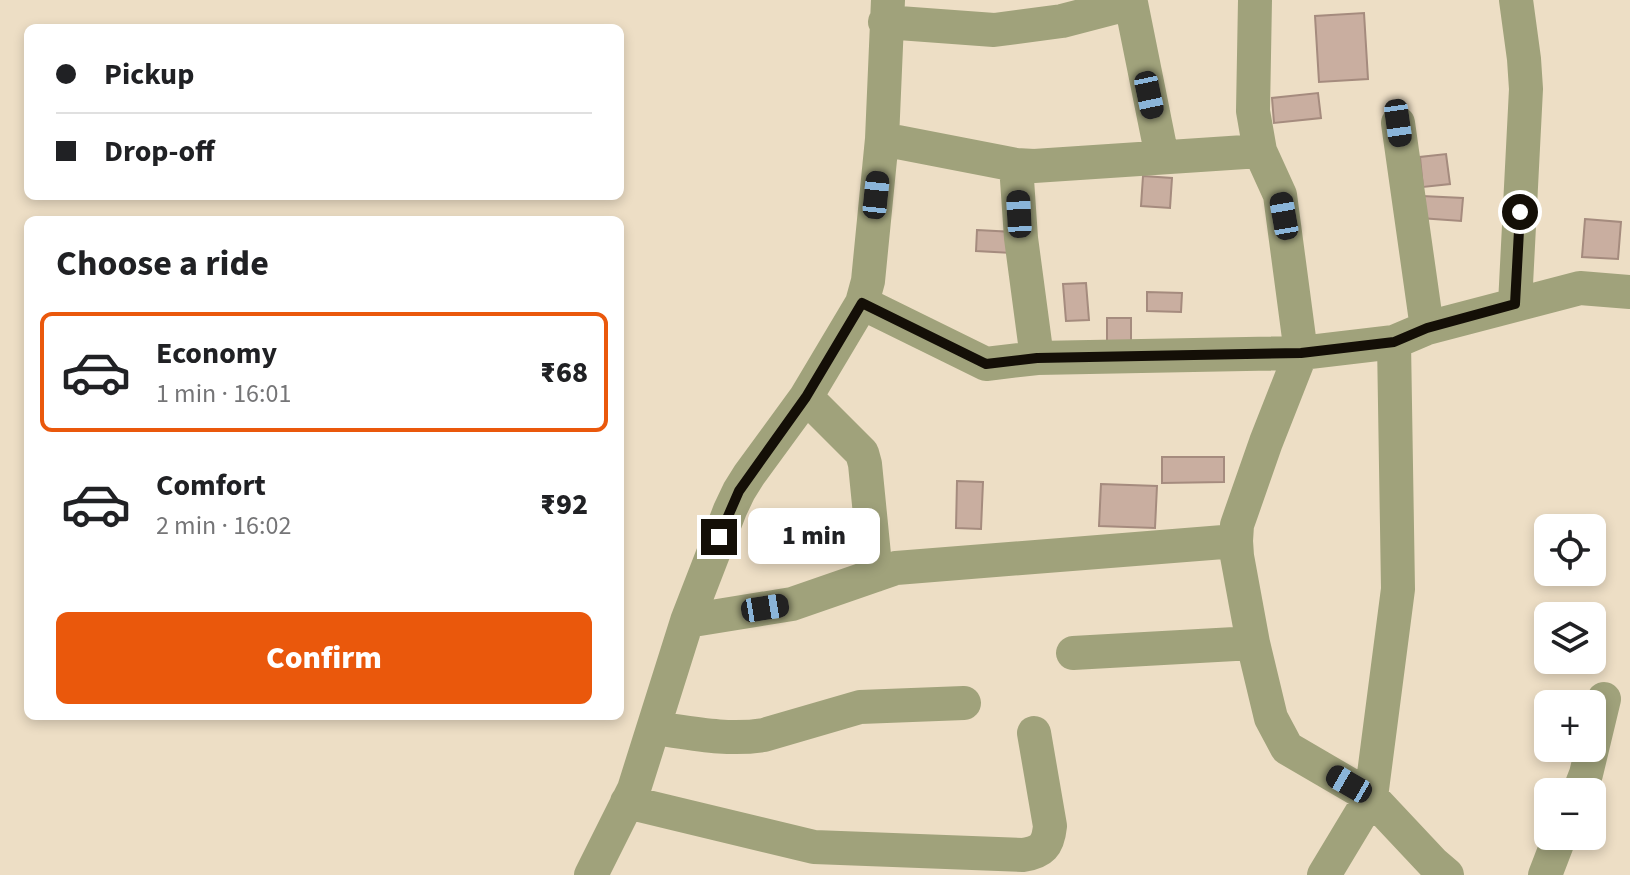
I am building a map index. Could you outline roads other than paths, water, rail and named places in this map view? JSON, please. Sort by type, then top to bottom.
[{"type":"street","points":[[1255,0],[1253,111],[1260,151],[1280,195],[1301,353],[1237,525],[1237,556],[1253,643],[1271,718],[1287,748],[1371,797],[1447,875]]},
{"type":"street","points":[[1515,304],[1526,89],[1516,0]]},
{"type":"street","points":[[591,875],[638,778],[687,621],[739,491],[806,397],[862,303],[868,281],[882,139],[886,11],[994,30],[1062,21],[1130,2],[1162,157]]},
{"type":"street","points":[[1398,123],[1427,328]]},
{"type":"street","points":[[882,139],[1034,166],[1260,151]]},
{"type":"street","points":[[1016,165],[1021,238],[1037,358]]},
{"type":"street","points":[[862,303],[986,364],[1037,358],[1301,353],[1394,342],[1427,328],[1580,288],[1630,292]]},
{"type":"street","points":[[1324,875],[1371,797],[1398,589],[1394,342]]},
{"type":"street","points":[[806,397],[862,453],[876,575]]},
{"type":"street","points":[[687,621],[792,604],[896,568],[1236,541]]},
{"type":"street","points":[[1073,653],[1253,643]]},
{"type":"street","points":[[654,728],[732,738],[748,737],[860,707],[964,703]]},
{"type":"street","points":[[627,802],[814,847],[1036,853],[1048,841],[1050,826],[1034,733]]},
{"type":"street","points":[[1545,875],[1555,850]]}]
